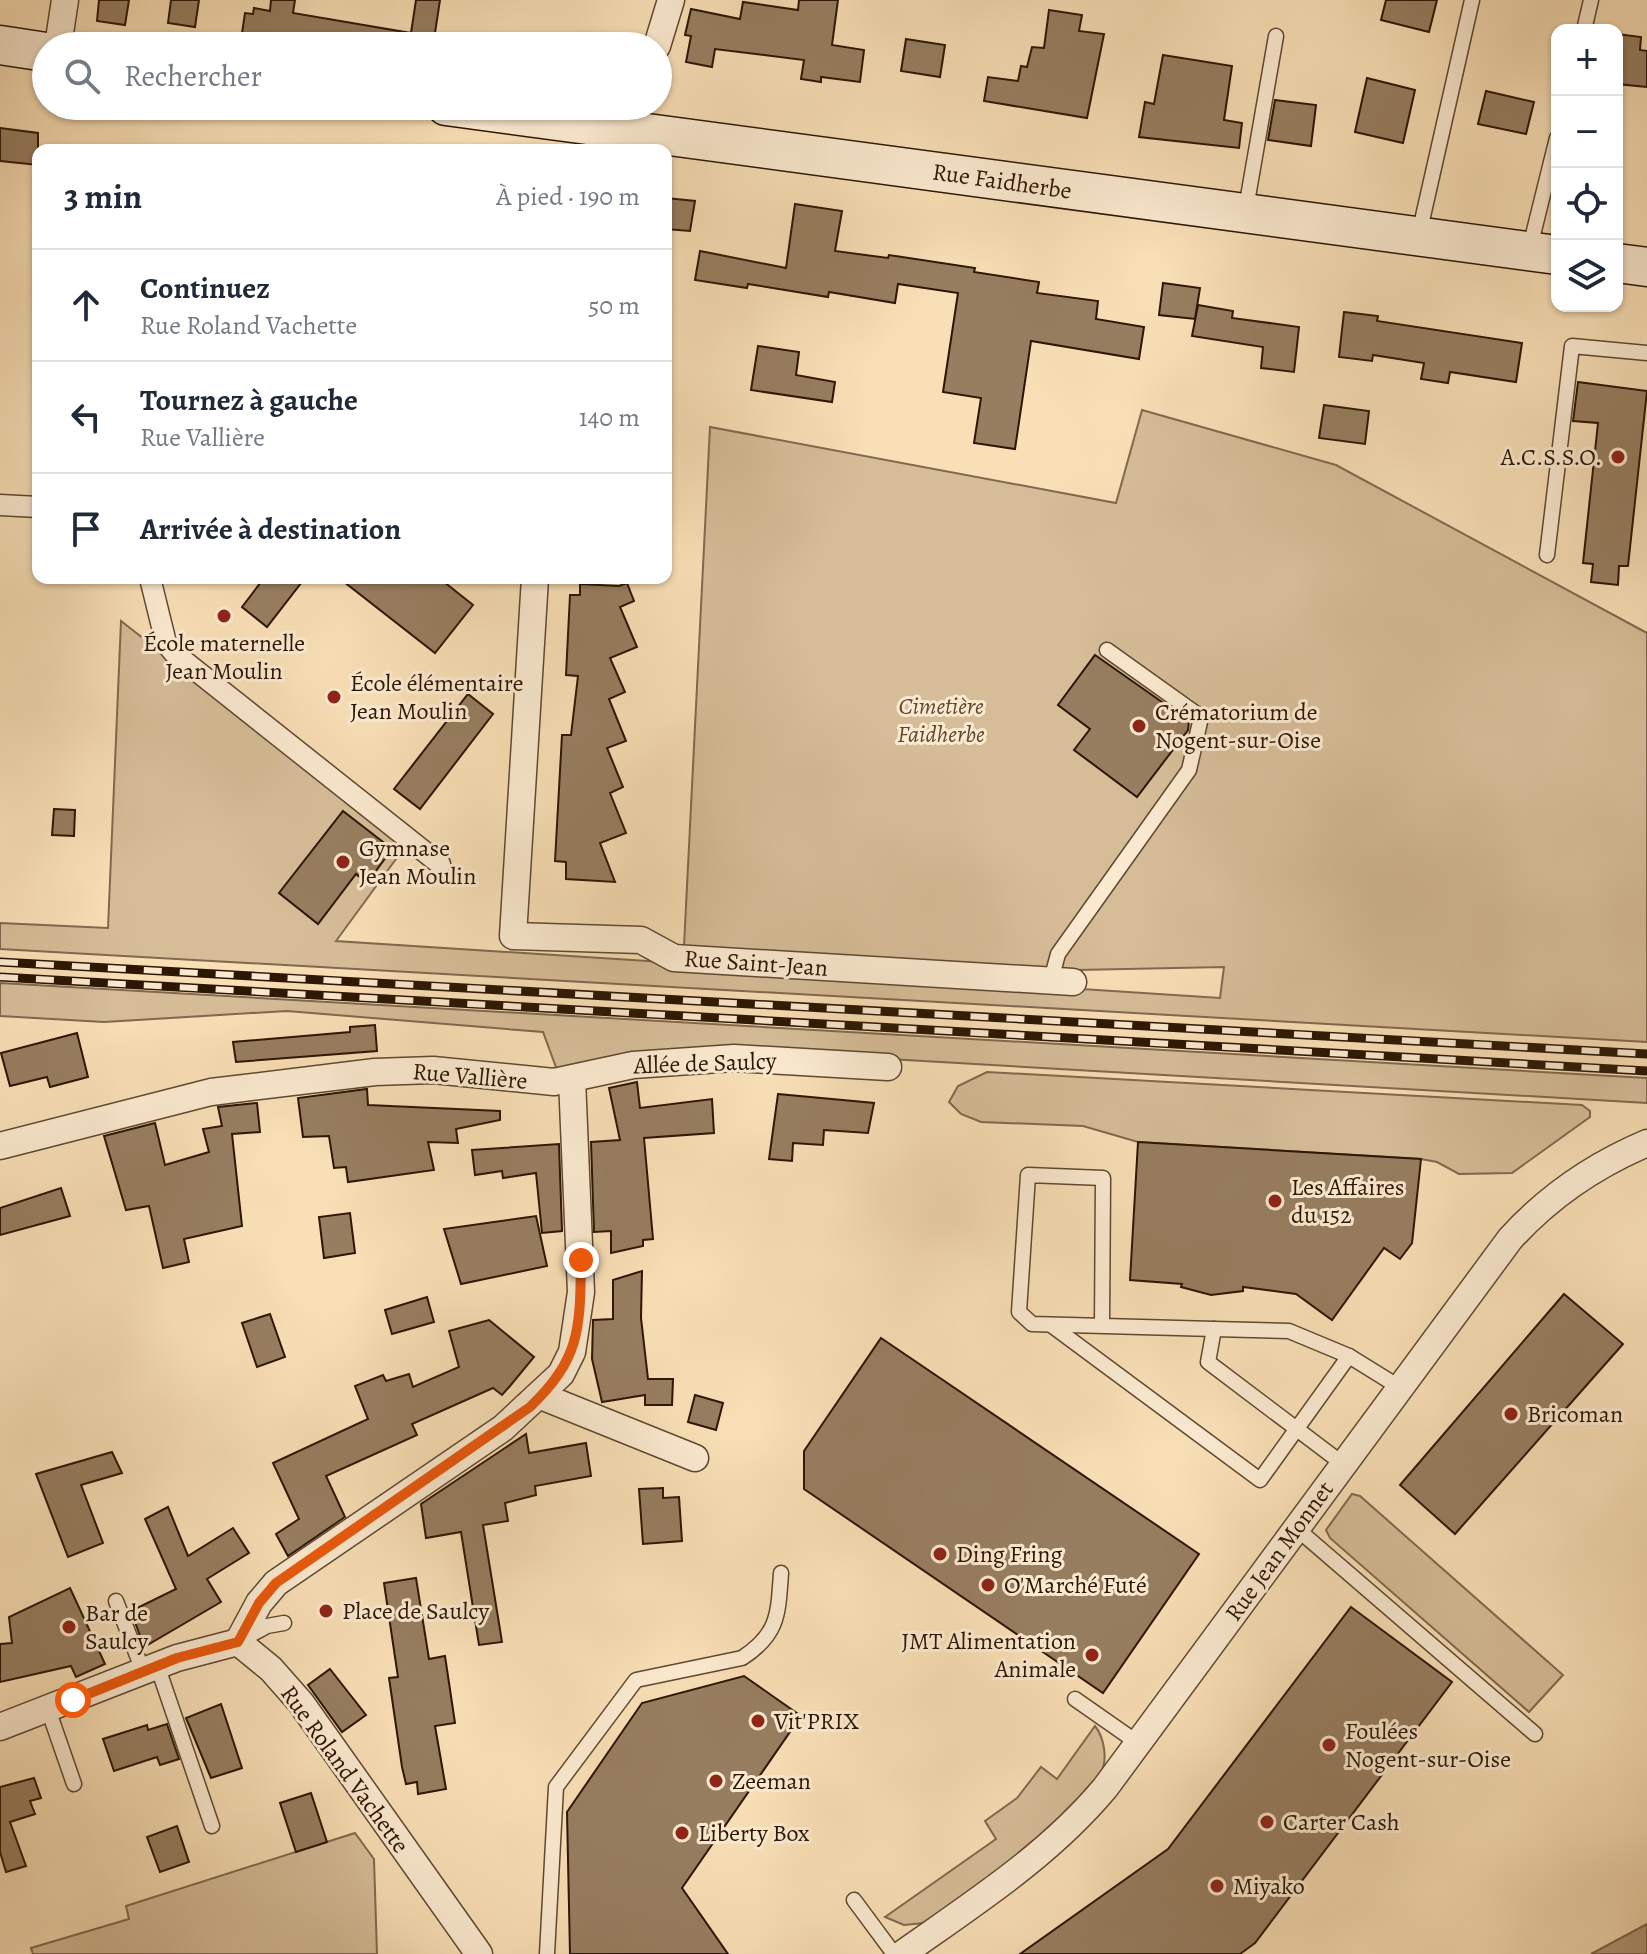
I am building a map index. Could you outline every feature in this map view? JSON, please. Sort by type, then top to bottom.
[{"type":"main road","points":[[0,45],[32,50]]},
{"type":"main road","name":"Rue Faidherbe","points":[[555,120],[1543,254]]},
{"type":"main road","points":[[1623,264],[1647,267]]},
{"type":"street","points":[[60,32],[65,0]]},
{"type":"street","points":[[661,32],[671,0]]},
{"type":"street","points":[[0,505],[32,507]]},
{"type":"street","points":[[151,584],[166,643],[174,653],[440,864]]},
{"type":"street","name":"Rue Saint-Jean","points":[[535,584],[513,936],[641,940],[674,958],[1062,981]]},
{"type":"street","name":"Allée de Saulcy","points":[[572,1079],[633,1065],[743,1057],[888,1067]]},
{"type":"street","name":"Rue Vallière","points":[[0,1146],[231,1088],[413,1070],[540,1082],[572,1079]]},
{"type":"street","points":[[0,1727],[150,1668],[238,1642],[259,1603],[276,1583],[503,1428],[541,1396],[567,1364],[580,1309],[581,1234],[572,1079]]},
{"type":"street","name":"Rue Jean Monnet","points":[[903,1954],[1048,1848],[1084,1812],[1522,1226],[1592,1171],[1647,1143]]},
{"type":"street","points":[[541,1396],[695,1458]]},
{"type":"street","name":"Rue Roland Vachette","points":[[238,1642],[271,1669],[301,1703],[479,1954]]},
{"type":"lane","points":[[1418,237],[1472,0]]},
{"type":"lane","points":[[1585,24],[1591,0]]},
{"type":"lane","points":[[1245,214],[1276,36]]},
{"type":"lane","points":[[1543,254],[1553,168]]},
{"type":"lane","points":[[1547,555],[1572,346],[1647,353]]},
{"type":"lane","points":[[1062,981],[1058,954],[1189,770],[1200,722],[1198,715],[1107,650]]},
{"type":"lane","points":[[1102,1326],[1103,1178],[1028,1175],[1019,1312],[1032,1324],[1050,1325],[1289,1331],[1349,1356],[1399,1387]]},
{"type":"lane","points":[[1050,1325],[1260,1480],[1349,1356]]},
{"type":"lane","points":[[1214,1329],[1208,1362],[1343,1464]]},
{"type":"lane","points":[[1296,1528],[1535,1734]]},
{"type":"lane","points":[[547,1954],[556,1787],[636,1680],[742,1658],[757,1648],[771,1634],[781,1573]]},
{"type":"lane","points":[[116,1601],[150,1668],[212,1826]]},
{"type":"lane","points":[[238,1642],[267,1626],[284,1623]]},
{"type":"lane","points":[[1075,1699],[1138,1743]]},
{"type":"lane","points":[[48,1709],[74,1784]]},
{"type":"lane","points":[[854,1900],[894,1954]]},
{"type":"green space","name":"Cimetière Faidherbe","points":[[1142,410],[1336,465],[1647,633],[1647,1042],[0,949],[0,923],[108,928],[121,621],[407,844],[336,941],[1220,998],[1224,967],[1077,970],[684,946],[710,427],[1116,503]]},
{"type":"green space","points":[[0,983],[1647,1078],[1647,1103],[785,1053],[557,1070],[543,1032],[287,1011],[104,1022],[0,1016]]},
{"type":"green space","points":[[987,1072],[1582,1105],[1590,1111],[1590,1117],[1512,1173],[1459,1174],[1437,1162],[1421,1159],[1138,1142],[1083,1126],[981,1122],[961,1114],[949,1102],[958,1086]]},
{"type":"green space","points":[[1352,1494],[1360,1496],[1563,1675],[1529,1712],[1330,1538],[1326,1530]]},
{"type":"green space","points":[[1095,1726],[1104,1748],[1101,1772],[1088,1792],[1046,1833],[924,1923],[904,1925],[885,1917],[996,1839],[985,1821],[1017,1798],[1041,1767],[1057,1779]]},
{"type":"green space","points":[[355,1833],[374,1859],[377,1954],[33,1954],[31,1948],[129,1919],[126,1906]]},
{"type":"shaded area","points":[[1647,1924],[1647,1954],[1591,1954]]},
{"type":"building","points":[[99,0],[129,0],[125,25],[97,21]]},
{"type":"building","points":[[171,0],[199,0],[195,27],[168,23]]},
{"type":"building","points":[[271,0],[295,0],[293,13],[405,32],[242,32],[245,13],[253,14],[254,8],[270,11]]},
{"type":"building","points":[[416,0],[440,0],[435,32],[411,32]]},
{"type":"building","points":[[799,0],[838,0],[832,45],[864,50],[860,82],[821,77],[821,82],[801,79],[804,60],[715,49],[712,67],[686,62],[691,36],[685,35],[691,9],[740,19],[743,2],[798,10]]},
{"type":"building","points":[[1386,0],[1437,0],[1429,32],[1381,20]]},
{"type":"building","points":[[1049,10],[1082,15],[1079,31],[1104,34],[1087,118],[984,101],[988,77],[1018,81],[1021,66],[1027,67],[1032,47],[1044,48]]},
{"type":"building","points":[[1623,35],[1641,37],[1640,50],[1647,51],[1647,87],[1623,85]]},
{"type":"building","points":[[906,39],[945,45],[940,77],[901,71]]},
{"type":"building","points":[[1163,55],[1232,66],[1224,120],[1242,123],[1239,148],[1139,137],[1145,102],[1154,104]]},
{"type":"building","points":[[1367,78],[1415,90],[1403,143],[1355,132]]},
{"type":"building","points":[[1486,91],[1534,102],[1526,134],[1478,124]]},
{"type":"building","points":[[1275,100],[1316,105],[1311,146],[1268,140]]},
{"type":"building","points":[[0,128],[38,133],[38,144],[32,144],[32,164],[0,161]]},
{"type":"building","points":[[672,199],[695,201],[690,231],[672,230]]},
{"type":"building","points":[[795,204],[842,211],[835,251],[888,258],[889,255],[975,268],[974,272],[1039,282],[1037,293],[1098,301],[1096,319],[1144,327],[1139,359],[1031,341],[1015,449],[974,443],[981,398],[943,392],[958,293],[898,284],[895,303],[829,292],[828,297],[748,284],[747,288],[695,280],[700,251],[786,268]]},
{"type":"building","points":[[1163,283],[1200,288],[1195,319],[1159,315]]},
{"type":"building","points":[[1198,305],[1233,311],[1232,318],[1299,327],[1294,372],[1261,368],[1263,347],[1192,336]]},
{"type":"building","points":[[1344,312],[1378,316],[1377,321],[1522,343],[1516,382],[1450,372],[1448,383],[1421,379],[1424,363],[1373,355],[1372,361],[1339,357]]},
{"type":"building","points":[[758,346],[799,352],[796,375],[835,382],[832,402],[751,390]]},
{"type":"building","name":"A.C.S.S.O.","points":[[1578,382],[1647,391],[1628,566],[1619,566],[1618,585],[1591,582],[1593,564],[1583,563],[1598,423],[1573,421]]},
{"type":"building","points":[[1324,405],[1369,411],[1365,444],[1319,438]]},
{"type":"building","points":[[259,584],[300,584],[267,627],[242,607]]},
{"type":"building","points":[[347,584],[447,584],[473,605],[435,653]]},
{"type":"building","points":[[580,584],[627,584],[634,601],[620,607],[637,647],[610,658],[625,692],[609,699],[626,741],[607,748],[623,787],[610,793],[626,833],[600,843],[615,882],[566,879],[566,862],[555,861],[562,735],[571,735],[578,676],[566,675],[570,595],[580,595]]},
{"type":"building","name":"Crématorium de Nogent-sur-Oise","points":[[1095,655],[1189,721],[1188,730],[1137,797],[1074,750],[1090,729],[1058,705]]},
{"type":"building","points":[[468,694],[493,714],[420,809],[394,789]]},
{"type":"building","points":[[54,809],[75,810],[74,836],[52,835]]},
{"type":"building","name":"Gymnase Jean Moulin","points":[[343,811],[392,849],[367,883],[356,874],[318,924],[279,893]]},
{"type":"building","points":[[375,1025],[377,1051],[236,1062],[233,1042],[350,1032],[350,1027]]},
{"type":"building","points":[[77,1033],[88,1077],[50,1087],[47,1077],[10,1086],[1,1053]]},
{"type":"building","points":[[637,1082],[640,1108],[712,1099],[714,1133],[644,1138],[653,1239],[643,1240],[643,1246],[611,1253],[611,1231],[594,1232],[591,1142],[620,1140],[609,1088]]},
{"type":"building","points":[[367,1089],[368,1105],[500,1111],[500,1120],[456,1129],[458,1143],[428,1142],[434,1170],[348,1182],[346,1167],[334,1168],[329,1136],[303,1137],[298,1098]]},
{"type":"building","points":[[778,1094],[874,1103],[868,1133],[824,1130],[823,1145],[793,1143],[792,1161],[769,1159]]},
{"type":"building","points":[[257,1103],[260,1132],[232,1134],[242,1226],[184,1239],[189,1262],[163,1268],[149,1206],[126,1210],[104,1136],[155,1123],[165,1165],[209,1152],[203,1129],[222,1126],[218,1107]]},
{"type":"building","name":"Les Affaires du 152","points":[[1138,1142],[1421,1159],[1412,1243],[1400,1259],[1384,1248],[1332,1320],[1296,1294],[1243,1287],[1243,1291],[1211,1295],[1181,1287],[1182,1284],[1130,1280]]},
{"type":"building","points":[[559,1144],[562,1231],[542,1233],[536,1173],[503,1178],[502,1171],[475,1175],[472,1150]]},
{"type":"building","points":[[61,1188],[70,1216],[0,1235],[0,1208]]},
{"type":"building","points":[[350,1213],[355,1253],[324,1258],[319,1217]]},
{"type":"building","points":[[536,1216],[547,1266],[461,1284],[444,1229]]},
{"type":"building","points":[[642,1271],[641,1318],[648,1379],[673,1379],[672,1405],[645,1405],[645,1395],[602,1402],[592,1359],[593,1320],[613,1319],[613,1280]]},
{"type":"building","name":"Bricoman","points":[[1564,1294],[1623,1344],[1455,1534],[1400,1485]]},
{"type":"building","points":[[427,1297],[434,1322],[392,1334],[385,1310]]},
{"type":"building","points":[[270,1314],[285,1357],[257,1367],[242,1323]]},
{"type":"building","points":[[489,1320],[534,1357],[510,1386],[502,1395],[493,1388],[412,1424],[417,1435],[326,1476],[345,1517],[288,1556],[276,1534],[299,1519],[273,1463],[368,1419],[355,1386],[383,1375],[386,1381],[409,1374],[413,1387],[459,1367],[449,1331]]},
{"type":"building","points":[[881,1338],[1199,1554],[1103,1693],[804,1489],[804,1451]]},
{"type":"building","points":[[695,1395],[723,1403],[716,1430],[688,1422]]},
{"type":"building","points":[[526,1434],[529,1453],[586,1443],[591,1476],[535,1486],[536,1495],[505,1503],[508,1521],[483,1525],[502,1642],[479,1645],[461,1532],[426,1538],[421,1504]]},
{"type":"building","points":[[112,1452],[122,1473],[81,1485],[103,1543],[68,1557],[36,1474]]},
{"type":"building","points":[[663,1488],[663,1498],[679,1497],[682,1541],[643,1544],[639,1489]]},
{"type":"building","points":[[168,1507],[188,1556],[233,1528],[249,1553],[207,1579],[221,1602],[144,1647],[131,1611],[176,1589],[145,1519]]},
{"type":"building","points":[[416,1578],[429,1659],[445,1656],[455,1723],[435,1726],[446,1789],[418,1794],[417,1782],[406,1784],[402,1767],[389,1678],[398,1677],[384,1583]]},
{"type":"building","points":[[70,1588],[105,1664],[76,1677],[71,1666],[0,1682],[0,1644],[12,1643],[9,1617]]},
{"type":"building","points":[[1351,1607],[1452,1682],[1255,1943],[1240,1954],[1020,1954],[1168,1849]]},
{"type":"building","points":[[330,1669],[366,1715],[342,1732],[308,1685]]},
{"type":"building","points":[[744,1676],[801,1716],[682,1888],[728,1954],[570,1954],[567,1812],[642,1703]]},
{"type":"building","points":[[221,1704],[242,1768],[211,1778],[186,1718]]},
{"type":"building","points":[[167,1724],[179,1759],[160,1765],[157,1757],[114,1771],[103,1739],[147,1725],[148,1730]]},
{"type":"building","points":[[34,1778],[41,1798],[30,1801],[35,1814],[10,1822],[26,1866],[6,1872],[0,1852],[0,1787]]},
{"type":"building","points":[[311,1793],[327,1842],[296,1852],[280,1803]]},
{"type":"building","points":[[177,1826],[189,1862],[160,1872],[147,1837]]},
{"type":"railway","points":[[0,962],[1647,1054]]},
{"type":"railway","points":[[0,977],[1647,1071]]},
{"type":"place","name":"A.C.S.S.O.","points":[[1618,457]]},
{"type":"place","name":"École maternelle Jean Moulin","points":[[224,616]]},
{"type":"place","name":"École élémentaire Jean Moulin","points":[[334,697]]},
{"type":"place","name":"Crématorium de Nogent-sur-Oise","points":[[1139,726]]},
{"type":"place","name":"Gymnase Jean Moulin","points":[[343,862]]},
{"type":"place","name":"Les Affaires du 152","points":[[1275,1201]]},
{"type":"place","name":"Bricoman","points":[[1511,1414]]},
{"type":"place","name":"Ding Fring","points":[[940,1554]]},
{"type":"place","name":"O'Marché Futé","points":[[988,1585]]},
{"type":"place","name":"Place de Saulcy","points":[[326,1611]]},
{"type":"place","name":"Bar de Saulcy","points":[[69,1627]]},
{"type":"place","name":"JMT Alimentation Animale","points":[[1092,1655]]},
{"type":"place","name":"Vit'PRIX","points":[[758,1721]]},
{"type":"place","name":"Foulées Nogent-sur-Oise","points":[[1329,1745]]},
{"type":"place","name":"Zeeman","points":[[716,1781]]},
{"type":"place","name":"Carter Cash","points":[[1267,1822]]},
{"type":"place","name":"Liberty Box","points":[[682,1833]]},
{"type":"place","name":"Miyako","points":[[1217,1886]]},
{"type":"route","points":[[73,1700],[177,1658],[238,1642],[259,1603],[276,1583],[530,1407],[553,1385],[572,1352],[580,1309],[581,1260]]}]
